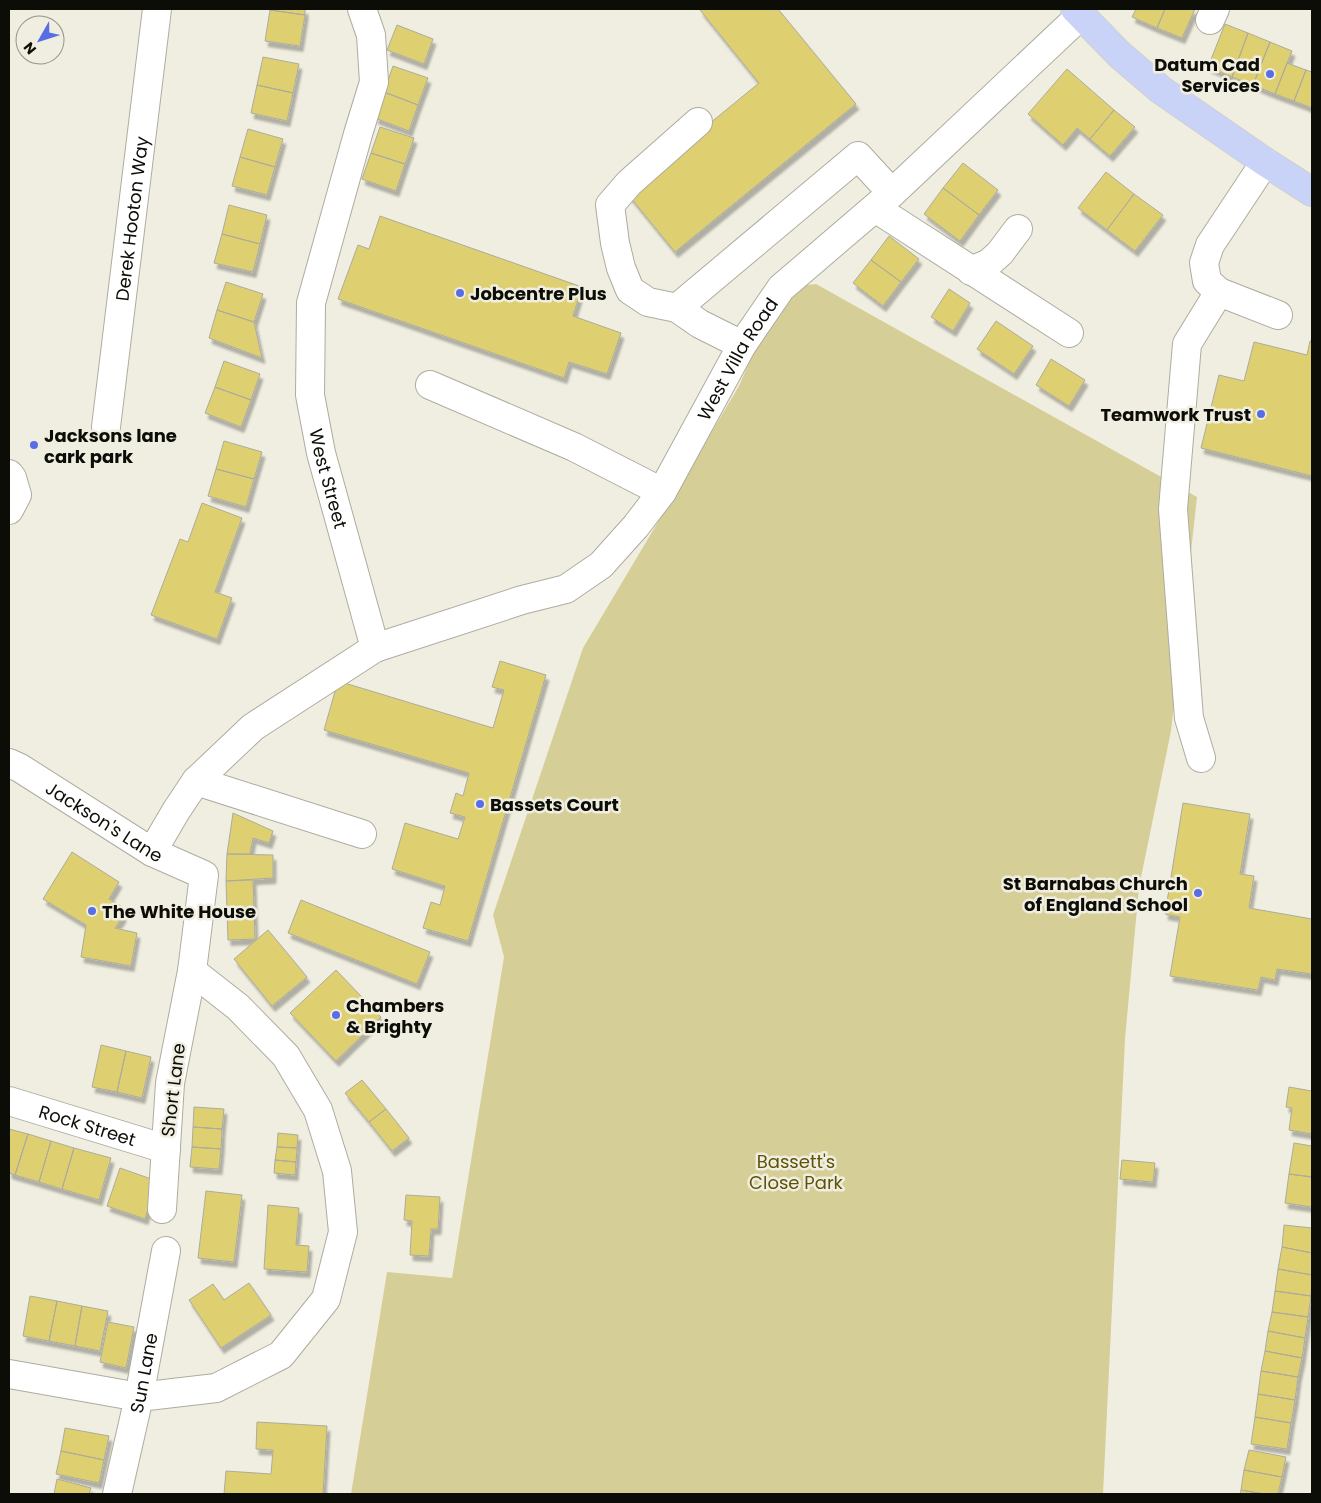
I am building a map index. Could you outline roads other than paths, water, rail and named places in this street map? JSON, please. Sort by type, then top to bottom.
[{"type":"main road","points":[[1078,12],[1120,55],[1161,90],[1312,192]]},
{"type":"street","name":"Derek Hooton Way","points":[[106,427],[157,9]]},
{"type":"street","name":"West Street","points":[[362,9],[370,35],[374,82],[311,303],[310,395],[321,453],[376,648]]},
{"type":"street","name":"West Villa Road","points":[[376,648],[522,600],[566,589],[601,564],[636,526],[662,492],[742,345],[781,288],[883,200],[1078,12]]},
{"type":"street","points":[[698,122],[629,183],[610,205],[615,243],[621,268],[630,290],[648,302],[677,308],[700,324],[742,345]]},
{"type":"street","points":[[677,308],[858,156],[883,200],[971,271],[1068,333]]},
{"type":"street","points":[[1266,162],[1210,245],[1204,263],[1207,281],[1219,292],[1278,315]]},
{"type":"street","points":[[971,271],[989,263],[1000,253],[1018,229]]},
{"type":"street","points":[[1201,758],[1189,718],[1173,509],[1187,344],[1219,292]]},
{"type":"street","points":[[430,385],[574,447],[662,492]]},
{"type":"street","points":[[9,474],[17,495],[9,510]]},
{"type":"street","points":[[152,852],[196,781],[253,727],[376,648]]},
{"type":"street","name":"Jackson's Lane","points":[[9,763],[20,768],[152,852],[204,875]]},
{"type":"street","points":[[196,781],[362,834]]},
{"type":"street","name":"Short Lane","points":[[162,1209],[170,1084],[192,971],[204,875]]},
{"type":"street","points":[[9,1374],[139,1397],[216,1388],[280,1355],[326,1299],[343,1232],[337,1171],[318,1110],[286,1056],[238,1007],[192,971]]},
{"type":"street","name":"Rock Street","points":[[9,1101],[166,1149]]},
{"type":"street","name":"Sun Lane","points":[[117,1494],[139,1397],[166,1251]]},
{"type":"place","name":"Datum Cad Services","points":[[1270,74]]},
{"type":"place","name":"Jobcentre Plus","points":[[460,293]]},
{"type":"place","name":"Teamwork Trust","points":[[1261,414]]},
{"type":"place","name":"Jacksons lane cark park","points":[[34,445]]},
{"type":"place","name":"Bassets Court","points":[[480,804]]},
{"type":"place","name":"St Barnabas Church of England School","points":[[1198,893]]},
{"type":"place","name":"The White House","points":[[92,911]]},
{"type":"place","name":"Chambers & Brighty","points":[[336,1015]]},
{"type":"park label","name":"Bassett's Close Park","points":[[796,1171]]}]
